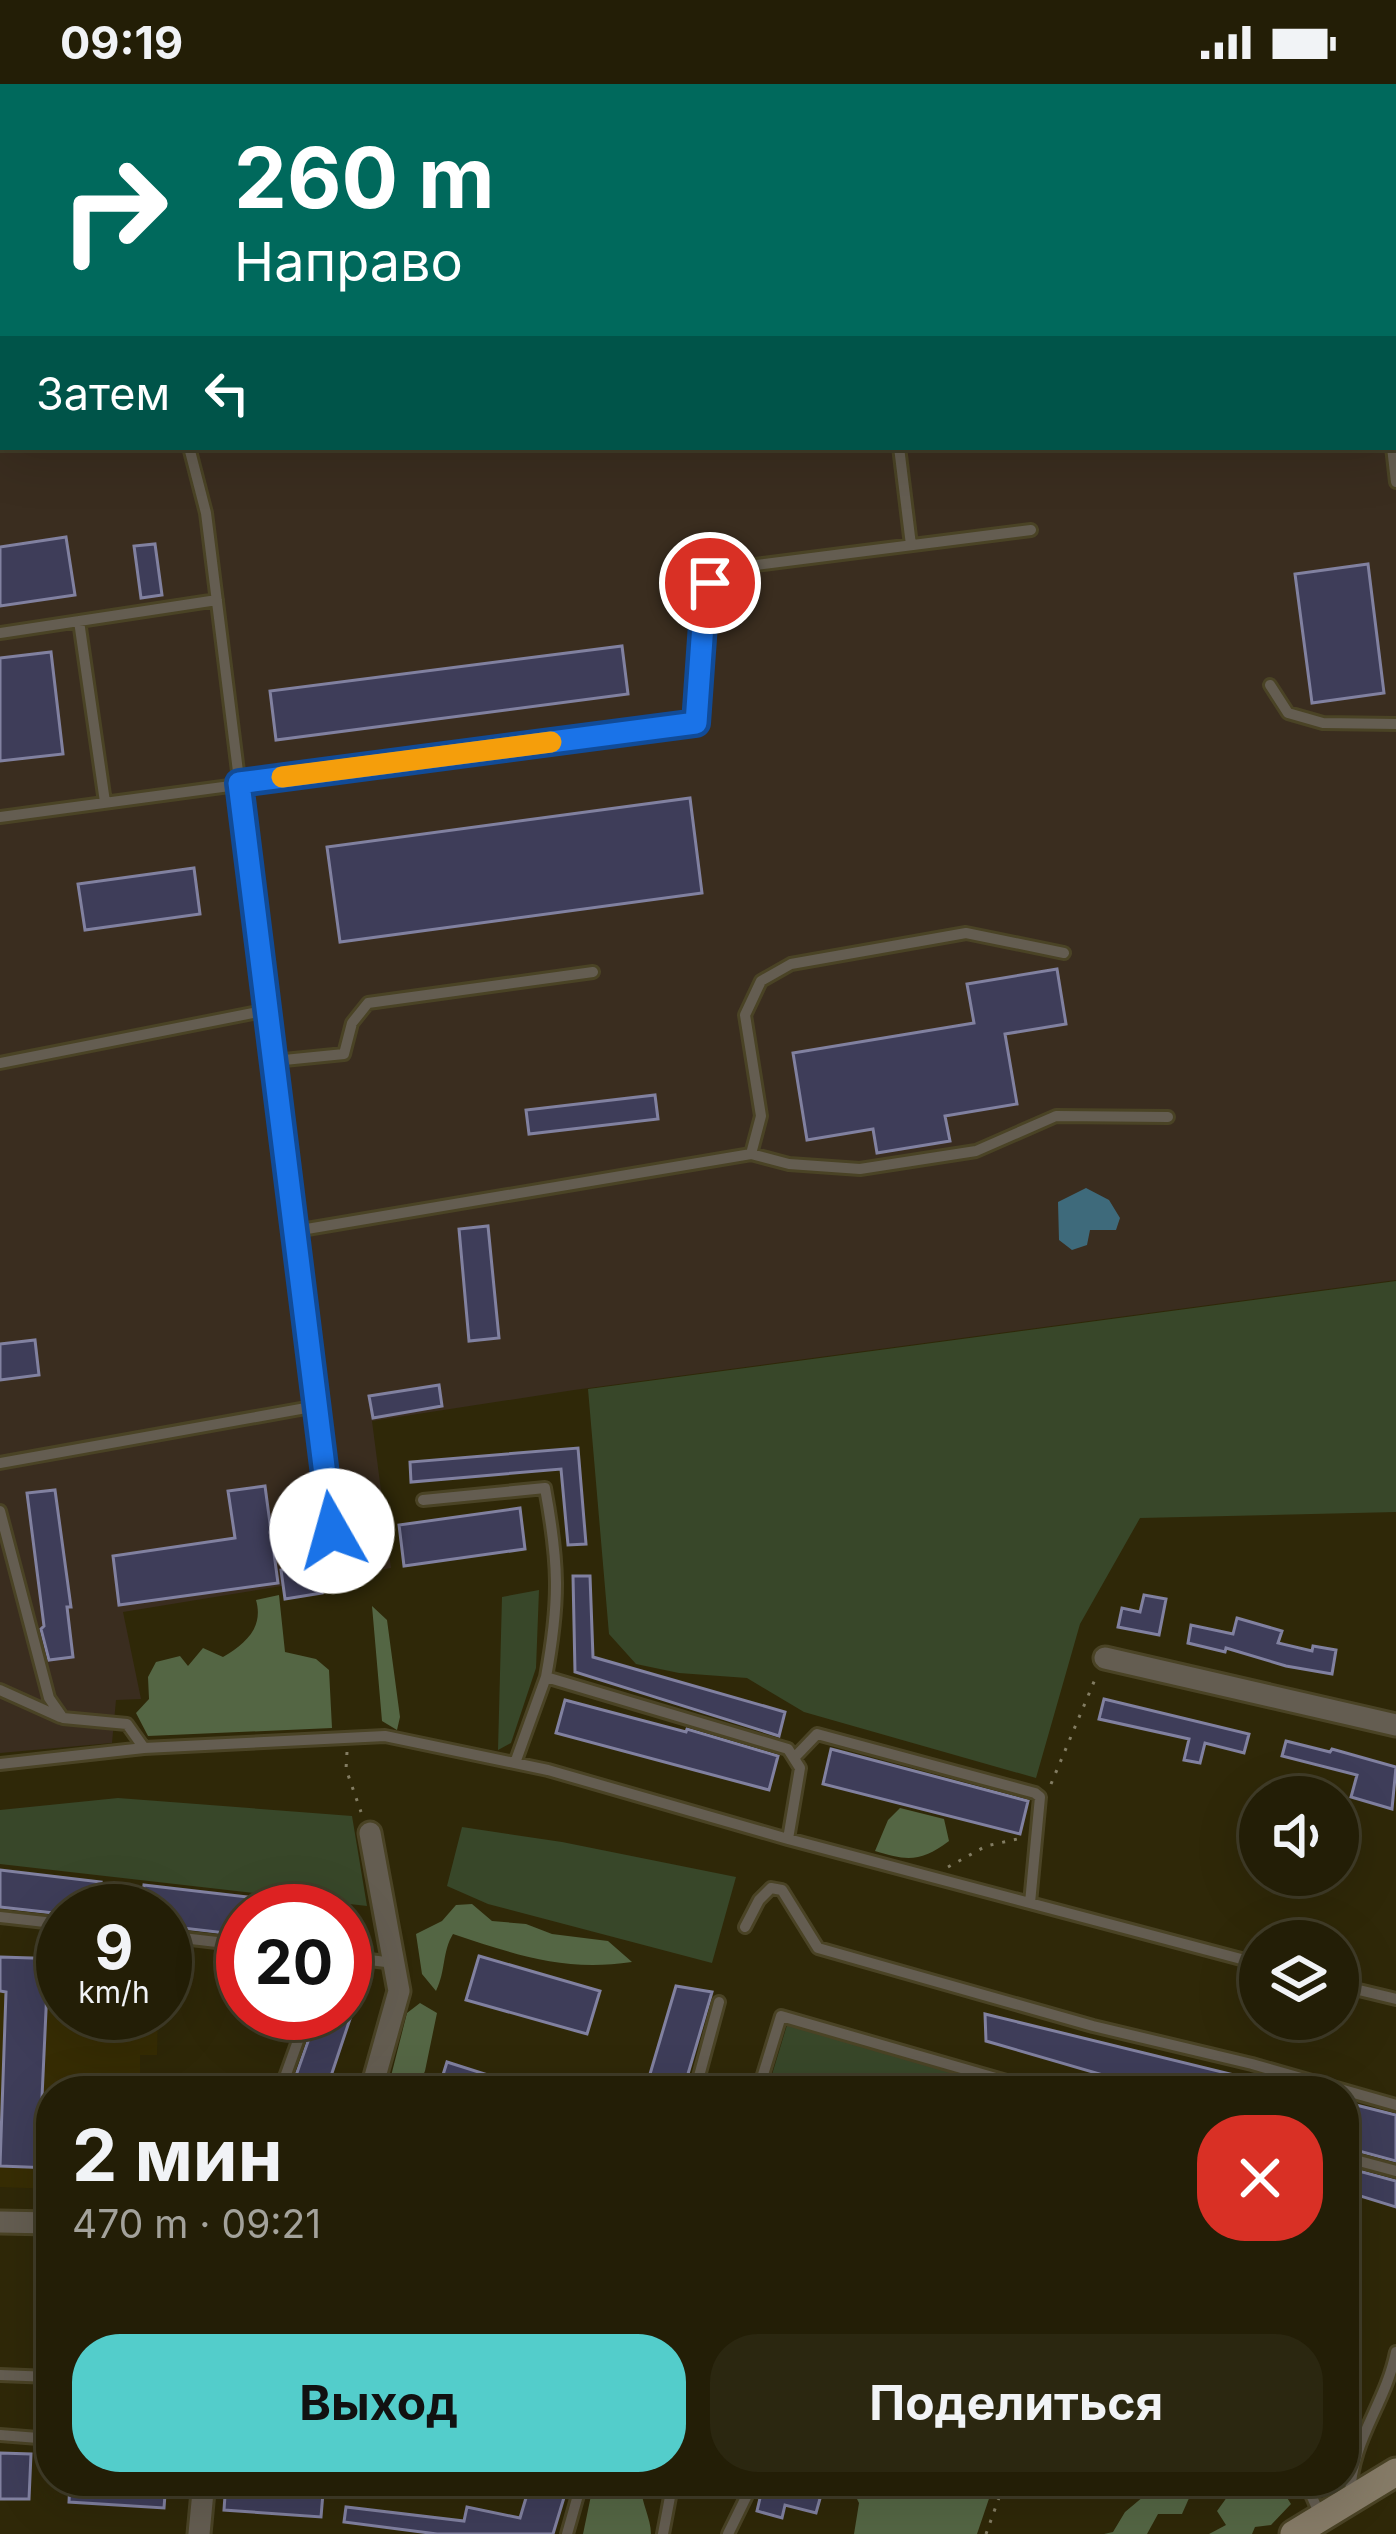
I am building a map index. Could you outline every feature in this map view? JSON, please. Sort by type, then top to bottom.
[{"type":"street","points":[[1105,1658],[1396,1725]]},
{"type":"street","points":[[370,1833],[399,1991],[375,2076]]},
{"type":"street","points":[[0,2222],[36,2223]]},
{"type":"street","points":[[1359,2495],[1396,2472]]},
{"type":"street","points":[[199,2534],[203,2496]]},
{"type":"street","points":[[1294,2534],[1357,2496]]},
{"type":"lane","points":[[190,450],[206,513],[332,1531]]},
{"type":"lane","points":[[899,450],[911,545]]},
{"type":"lane","points":[[1392,450],[1396,482]]},
{"type":"lane","points":[[0,818],[696,723],[704,610],[710,583],[724,569],[1031,530]]},
{"type":"lane","points":[[0,633],[217,600]]},
{"type":"lane","points":[[79,621],[105,802]]},
{"type":"lane","points":[[1270,685],[1288,713],[1323,723],[1396,724]]},
{"type":"lane","points":[[752,1154],[761,1116],[745,1015],[761,981],[791,964],[966,933],[1064,953]]},
{"type":"lane","points":[[274,1061],[344,1054],[352,1023],[368,1003],[593,972]]},
{"type":"lane","points":[[0,1063],[268,1010]]},
{"type":"lane","points":[[295,1231],[752,1154],[789,1164],[860,1169],[976,1151],[1056,1116],[1168,1117]]},
{"type":"lane","points":[[0,1463],[316,1406]]},
{"type":"lane","points":[[423,1500],[545,1488],[558,1559],[557,1617],[546,1677],[514,1763]]},
{"type":"lane","points":[[0,1510],[49,1698],[63,1718]]},
{"type":"lane","points":[[546,1677],[788,1749],[800,1768],[788,1839]]},
{"type":"lane","points":[[0,1690],[63,1718],[127,1724],[144,1748]]},
{"type":"lane","points":[[794,1759],[817,1734],[1035,1793],[1040,1797],[1030,1904]]},
{"type":"lane","points":[[0,1763],[144,1748],[385,1736],[514,1763],[1239,1959]]},
{"type":"lane","points":[[745,1928],[759,1900],[771,1888],[782,1890],[818,1948],[1094,2026],[1294,2076]]},
{"type":"lane","points":[[0,1917],[36,1921]]},
{"type":"lane","points":[[372,1960],[394,1963]]},
{"type":"lane","points":[[1359,1990],[1396,1999]]},
{"type":"lane","points":[[699,2076],[719,2002]]},
{"type":"lane","points":[[763,2076],[781,2016],[989,2076]]},
{"type":"lane","points":[[285,2076],[298,2040]]},
{"type":"lane","points":[[1359,2094],[1396,2105]]},
{"type":"lane","points":[[1359,2161],[1396,2171]]},
{"type":"lane","points":[[1359,2441],[1389,2386],[1396,2352]]},
{"type":"lane","points":[[0,2375],[36,2376]]},
{"type":"lane","points":[[0,2435],[36,2438]]},
{"type":"lane","points":[[567,2534],[578,2496]]},
{"type":"lane","points":[[663,2534],[670,2496]]},
{"type":"lane","points":[[728,2534],[747,2496]]},
{"type":"lane","points":[[1311,2496],[1321,2518]]},
{"type":"lane","points":[[1350,2496],[1350,2500]]},
{"type":"path","points":[[947,1868],[986,1846],[1017,1841],[1038,1824],[1072,1730],[1105,1658]]},
{"type":"path","points":[[348,1738],[346,1769],[370,1833]]},
{"type":"path","points":[[986,2534],[1000,2496]]},
{"type":"shaded area","points":[[0,450],[1396,450],[1396,1280],[372,1421],[391,1568],[123,1612],[141,1699],[116,1700],[112,1743],[0,1753]]},
{"type":"shaded area","points":[[0,1957],[36,1958],[36,2040],[157,2040],[157,2055],[140,2055],[140,2076],[36,2076],[36,2188],[0,2187]]},
{"type":"green space","points":[[1396,1281],[1396,1512],[1140,1518],[1080,1624],[1036,1778],[804,1712],[747,1678],[636,1664],[609,1634],[588,1389]]},
{"type":"green space","points":[[539,1590],[536,1668],[511,1743],[498,1750],[502,1597]]},
{"type":"green space","points":[[279,1595],[285,1652],[316,1659],[329,1670],[332,1728],[148,1736],[136,1713],[149,1699],[148,1677],[156,1662],[180,1656],[188,1666],[203,1648],[223,1657],[251,1634],[257,1619],[256,1600]]},
{"type":"green space","points":[[372,1606],[387,1620],[400,1717],[397,1730],[382,1721]]},
{"type":"green space","points":[[118,1798],[352,1816],[363,1884],[216,1884],[216,1889],[0,1864],[0,1810]]},
{"type":"green space","points":[[900,1808],[944,1819],[949,1841],[913,1858],[875,1851],[888,1820]]},
{"type":"green space","points":[[462,1827],[736,1877],[712,1963],[488,1904],[447,1886]]},
{"type":"green space","points":[[472,1904],[492,1921],[608,1941],[632,1962],[562,1963],[453,1934],[436,1991],[422,1974],[416,1934],[442,1921],[456,1905]]},
{"type":"green space","points":[[420,2003],[437,2013],[425,2071],[423,2076],[391,2076],[407,2013]]},
{"type":"green space","points":[[787,2025],[964,2076],[772,2076]]},
{"type":"green space","points":[[591,2496],[643,2496],[651,2534],[583,2534]]},
{"type":"green space","points":[[856,2496],[990,2496],[977,2534],[854,2534],[859,2503]]},
{"type":"green space","points":[[1144,2496],[1190,2496],[1182,2514],[1158,2514],[1147,2534],[1104,2534],[1113,2532],[1125,2512]]},
{"type":"green space","points":[[1228,2496],[1286,2496],[1291,2504],[1271,2525],[1255,2527],[1252,2534],[1209,2534],[1226,2525],[1217,2511]]},
{"type":"water","points":[[1086,1188],[1109,1200],[1120,1218],[1116,1230],[1090,1230],[1087,1245],[1072,1250],[1059,1240],[1058,1202]]},
{"type":"building","points":[[66,537],[75,595],[0,606],[0,547]]},
{"type":"building","points":[[155,544],[162,595],[141,598],[134,546]]},
{"type":"building","points":[[1368,564],[1384,693],[1312,703],[1295,574]]},
{"type":"building","points":[[622,646],[628,694],[276,740],[270,691]]},
{"type":"building","points":[[51,652],[63,754],[0,761],[0,658]]},
{"type":"building","points":[[690,798],[702,893],[340,942],[327,847]]},
{"type":"building","points":[[194,868],[200,914],[85,930],[78,884]]},
{"type":"building","points":[[1057,969],[1066,1024],[1005,1034],[1017,1104],[945,1116],[950,1141],[877,1153],[873,1129],[807,1140],[793,1053],[974,1023],[967,984]]},
{"type":"building","points":[[655,1095],[658,1119],[529,1134],[526,1110]]},
{"type":"building","points":[[488,1226],[499,1338],[469,1341],[459,1229]]},
{"type":"building","points":[[35,1340],[39,1375],[0,1380],[0,1344]]},
{"type":"building","points":[[439,1385],[442,1406],[373,1418],[369,1396]]},
{"type":"building","points":[[578,1448],[586,1544],[568,1545],[561,1469],[411,1482],[410,1462]]},
{"type":"building","points":[[265,1486],[278,1583],[119,1605],[113,1556],[235,1538],[228,1491]]},
{"type":"building","points":[[55,1490],[73,1657],[49,1660],[41,1629],[27,1493]]},
{"type":"building","points":[[520,1508],[525,1549],[404,1566],[399,1525]]},
{"type":"building","points":[[318,1564],[322,1593],[285,1599],[281,1570]]},
{"type":"building","points":[[573,1576],[590,1576],[593,1657],[785,1712],[779,1736],[575,1672]]},
{"type":"building","points":[[1144,1595],[1166,1599],[1159,1635],[1118,1627],[1122,1608],[1140,1612]]},
{"type":"building","points":[[1237,1618],[1282,1631],[1278,1643],[1312,1651],[1313,1646],[1336,1650],[1332,1674],[1188,1643],[1191,1625],[1233,1634]]},
{"type":"building","points":[[1104,1699],[1249,1734],[1244,1753],[1205,1743],[1200,1763],[1184,1760],[1189,1739],[1099,1719]]},
{"type":"building","points":[[565,1700],[778,1756],[769,1790],[556,1733]]},
{"type":"building","points":[[1286,1741],[1396,1767],[1392,1809],[1359,1799],[1357,1775],[1282,1756]]},
{"type":"building","points":[[831,1749],[1028,1801],[1020,1834],[823,1784]]},
{"type":"building","points":[[0,1870],[101,1882],[36,1884],[36,1911],[0,1907]]},
{"type":"building","points":[[192,1891],[216,1893],[216,1932],[192,1929]]},
{"type":"building","points":[[479,1956],[600,1991],[587,2034],[466,2000]]},
{"type":"building","points":[[0,1957],[36,1958],[36,2040],[45,2040],[43,2076],[36,2076],[36,2167],[0,2166],[6,1992],[0,1991]]},
{"type":"building","points":[[676,1986],[712,1992],[687,2076],[649,2076]]},
{"type":"building","points":[[985,2014],[1238,2076],[1106,2076],[986,2041]]},
{"type":"building","points":[[308,2040],[343,2040],[331,2076],[296,2076]]},
{"type":"building","points":[[447,2062],[491,2076],[443,2076]]},
{"type":"building","points":[[1359,2106],[1396,2115],[1396,2161],[1359,2151]]},
{"type":"building","points":[[1359,2171],[1396,2181],[1396,2207],[1359,2196]]},
{"type":"building","points":[[0,2453],[31,2454],[29,2499],[0,2499]]},
{"type":"building","points":[[69,2496],[165,2496],[164,2508],[69,2502]]},
{"type":"building","points":[[225,2496],[323,2496],[321,2517],[224,2510]]},
{"type":"building","points":[[527,2496],[564,2496],[553,2534],[437,2534],[344,2522],[346,2507],[464,2521],[467,2507],[520,2518]]},
{"type":"building","points":[[760,2496],[821,2496],[816,2513],[785,2505],[782,2518],[757,2511]]},
{"type":"slow traffic","points":[[282,777],[551,742]]},
{"type":"route","points":[[332,1531],[239,783],[696,723],[710,583]]}]
